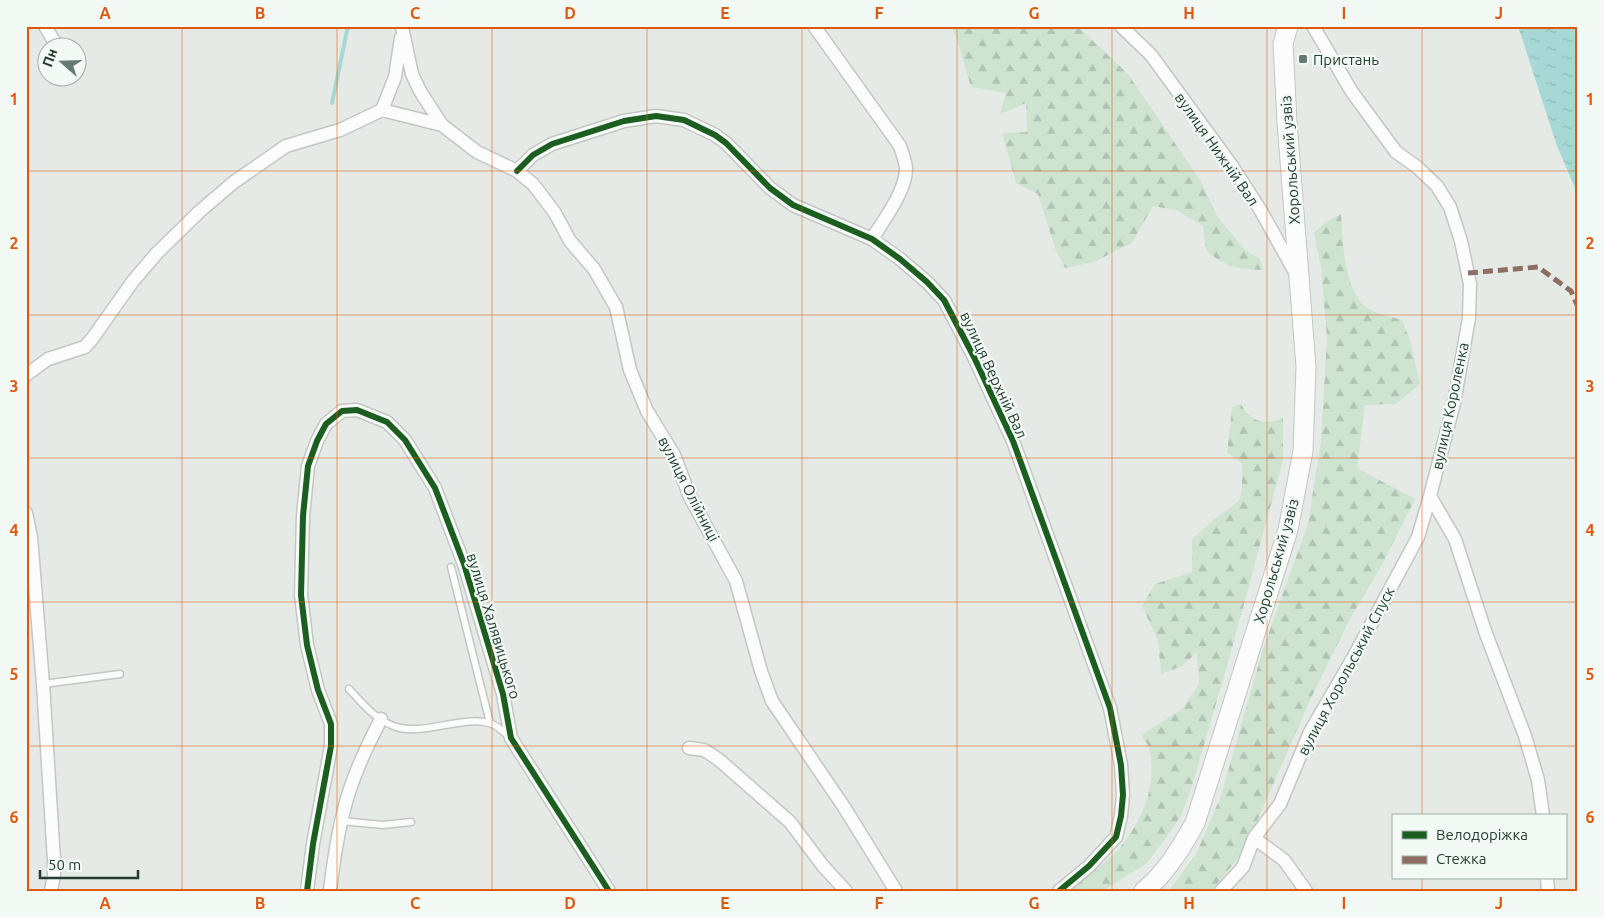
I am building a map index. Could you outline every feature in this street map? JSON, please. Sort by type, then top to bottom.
[{"type":"main road","name":"Хорольський узвіз","points":[[1144,891],[1166,868],[1182,847],[1195,823],[1288,530],[1303,451],[1306,367],[1284,80],[1283,44],[1288,26]]},
{"type":"street","points":[[44,26],[52,38]]},
{"type":"street","points":[[814,26],[900,146],[906,169],[904,181],[897,198],[872,239]]},
{"type":"street","name":"вулиця Нижній Вал","points":[[1121,26],[1151,55],[1232,166],[1286,253],[1299,281]]},
{"type":"street","name":"вулиця Короленка","points":[[1314,26],[1352,92],[1396,152],[1437,186],[1450,207],[1461,241],[1470,284],[1469,318],[1454,403],[1430,496]]},
{"type":"street","points":[[382,110],[395,77],[402,27]]},
{"type":"street","points":[[402,27],[412,74],[420,91],[442,125]]},
{"type":"street","points":[[26,376],[48,359],[85,347],[133,281],[157,252],[234,182],[286,146],[340,130],[382,110],[442,125]]},
{"type":"street","name":"вулиця Верхній Вал","points":[[517,171],[533,155],[552,144],[624,121],[656,116],[684,120],[726,143],[770,188],[793,205],[872,239],[900,258],[928,282],[944,300],[974,357],[1013,442],[1110,708],[1122,765],[1121,816],[1116,837],[1089,866],[1059,891]]},
{"type":"street","name":"вулиця Олійниці","points":[[442,125],[477,152],[517,171],[533,184],[555,213],[570,241],[594,269],[616,306],[630,370],[647,411],[674,455],[690,497],[736,581],[761,671],[772,701],[844,807],[896,891]]},
{"type":"street","name":"вулиця Халявицького","points":[[307,891],[313,844],[331,746],[331,724],[318,690],[307,645],[301,595],[303,516],[308,466],[317,441],[326,424],[342,411],[358,410],[387,422],[405,440],[435,488],[470,582],[503,694],[511,738],[609,891]]},
{"type":"street","points":[[1430,496],[1455,538],[1485,631],[1525,736],[1538,780],[1543,814]]},
{"type":"street","name":"вулиця Хорольський Спуск","points":[[1221,891],[1243,867],[1254,838],[1280,804],[1310,732],[1354,658],[1418,537],[1430,496]]},
{"type":"street","points":[[26,514],[43,684],[54,860],[51,891]]},
{"type":"street","points":[[330,891],[341,821],[350,789],[380,719]]},
{"type":"street","points":[[689,748],[704,750],[718,759],[790,822],[823,866],[846,891]]},
{"type":"street","points":[[1254,838],[1284,860],[1306,891]]},
{"type":"lane","points":[[451,568],[490,723]]},
{"type":"lane","points":[[43,684],[120,674]]},
{"type":"lane","points":[[348,689],[373,714],[400,728],[424,729],[440,725],[490,723],[511,738]]},
{"type":"lane","points":[[341,821],[383,824],[411,822]]},
{"type":"green space","points":[[951,26],[1077,26],[1128,74],[1200,180],[1217,216],[1246,251],[1260,259],[1263,270],[1239,268],[1220,261],[1206,250],[1203,226],[1176,210],[1153,206],[1132,243],[1094,262],[1065,268],[1056,251],[1038,194],[1016,183],[1002,133],[1027,132],[1026,103],[1000,114],[1006,93],[971,87],[957,39]]},
{"type":"green space","points":[[1341,214],[1346,265],[1354,291],[1360,301],[1369,309],[1402,320],[1410,340],[1420,384],[1396,404],[1365,405],[1357,468],[1415,499],[1384,561],[1350,619],[1311,698],[1244,851],[1211,891],[1169,891],[1197,852],[1221,796],[1263,649],[1308,524],[1321,441],[1327,338],[1321,268],[1314,233],[1326,222]]},
{"type":"green space","points":[[1241,404],[1249,415],[1259,421],[1270,422],[1283,418],[1283,460],[1193,783],[1181,816],[1146,864],[1102,891],[1069,891],[1117,851],[1130,835],[1142,812],[1147,800],[1152,774],[1148,744],[1141,735],[1182,709],[1199,684],[1197,652],[1182,666],[1161,674],[1158,640],[1142,606],[1155,584],[1192,572],[1192,539],[1239,501],[1242,490],[1242,463],[1227,453],[1232,407]]},
{"type":"water","points":[[1518,26],[1578,26],[1578,195],[1557,146]]},
{"type":"waterway","points":[[332,103],[348,26]]},
{"type":"marked path","points":[[1468,273],[1538,267],[1571,291],[1578,307]]},
{"type":"cycle path","points":[[517,171],[533,155],[552,144],[624,121],[656,116],[684,120],[715,135],[726,143],[770,188],[793,205],[872,239],[900,259],[927,282],[944,300],[974,357],[1013,441],[1110,708],[1121,765],[1123,795],[1116,837],[1089,866],[1059,891]]},
{"type":"cycle path","points":[[307,891],[313,844],[331,746],[331,724],[318,690],[307,645],[301,595],[303,516],[308,466],[317,441],[326,424],[342,411],[357,410],[387,422],[405,440],[435,488],[464,564],[503,694],[511,738],[609,891]]},
{"type":"place","name":"Пристань","points":[[1303,59]]}]
